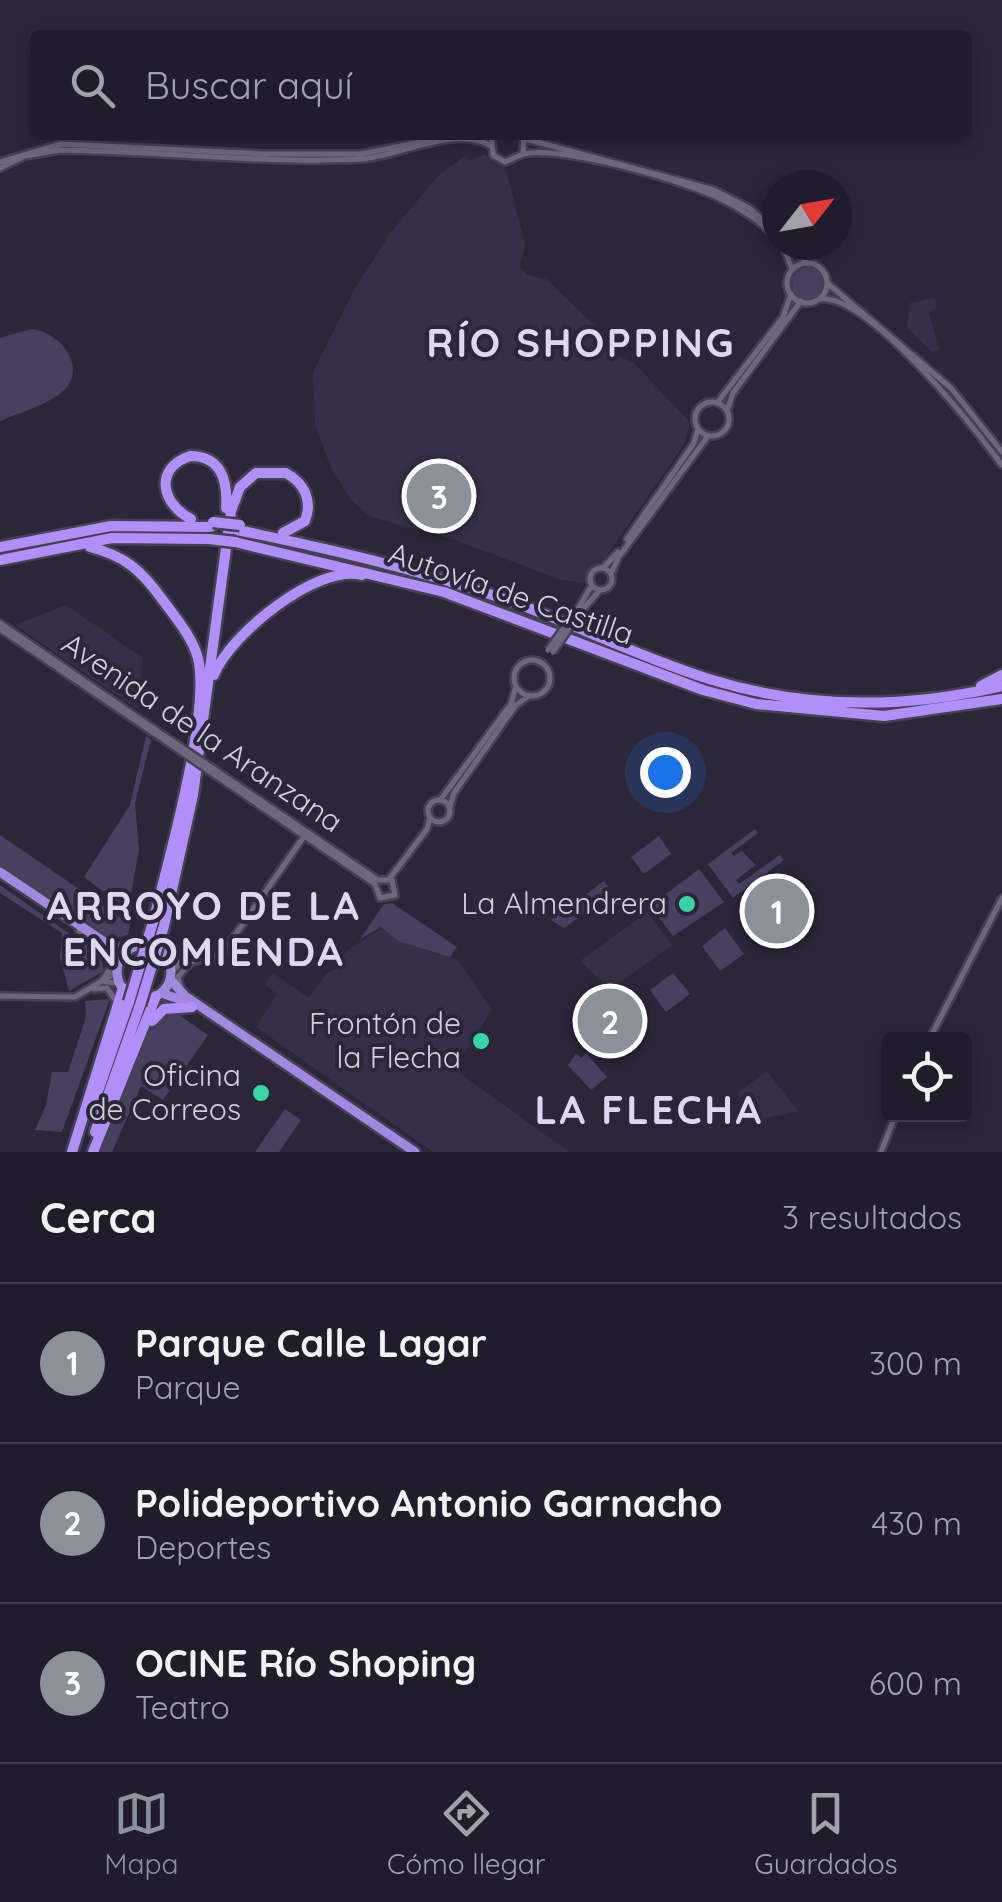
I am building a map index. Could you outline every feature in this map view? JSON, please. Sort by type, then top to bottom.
[{"type":"highway","points":[[159,924],[198,706],[227,501],[220,469],[211,460],[196,455],[173,465],[164,486],[172,508],[210,533]]},
{"type":"highway","points":[[205,720],[230,511],[240,487],[256,473],[286,472],[307,496],[304,521],[283,533]]},
{"type":"highway","points":[[58,533],[95,524],[192,519]]},
{"type":"highway","name":"Autovía de Castilla","points":[[0,547],[111,526],[236,536],[384,563],[488,594],[688,672],[762,692],[849,703],[943,704],[1002,686]]},
{"type":"highway","points":[[0,562],[210,533],[283,533],[398,562],[488,594]]},
{"type":"highway","name":"Autovía de Castilla","points":[[0,562],[79,541],[210,533]]},
{"type":"highway","points":[[236,536],[554,630]]},
{"type":"highway","name":"Autovía de Castilla","points":[[236,536],[397,578],[554,630],[702,690],[756,704],[849,715],[1002,699]]},
{"type":"highway","points":[[90,547],[119,555],[138,569],[182,626],[198,658],[198,706]]},
{"type":"highway","points":[[87,1146],[135,1004],[188,823],[214,673],[235,643],[309,586],[355,573]]},
{"type":"highway","points":[[943,704],[1002,675]]},
{"type":"highway","points":[[943,704],[1002,708]]},
{"type":"highway","points":[[0,875],[105,948],[118,969],[121,986],[87,1146]]},
{"type":"highway","points":[[0,875],[109,945],[128,951],[145,945],[166,958],[170,976],[184,996],[415,1152]]},
{"type":"highway","points":[[118,969],[128,951]]},
{"type":"highway","points":[[73,1152],[87,1146],[170,976]]},
{"type":"highway","points":[[121,986],[142,999],[159,994],[192,1007],[405,1152]]},
{"type":"highway","points":[[144,1035],[164,1009],[192,1007]]},
{"type":"street","points":[[0,165],[61,144],[264,154],[361,154],[431,140]]},
{"type":"street","points":[[0,165],[60,150],[319,160],[375,158],[452,140],[475,140],[489,145]]},
{"type":"street","points":[[490,140],[493,155],[505,162],[523,154],[555,154],[690,186],[729,202],[762,225]]},
{"type":"street","points":[[523,154],[525,140]]},
{"type":"street","points":[[536,140],[714,190],[749,208],[762,221]]},
{"type":"street","points":[[792,260],[788,284],[791,294],[801,302]]},
{"type":"street","points":[[804,260],[822,270],[827,283],[942,380],[1002,452]]},
{"type":"street","points":[[792,270],[807,263]]},
{"type":"street","points":[[819,299],[827,283]]},
{"type":"street","points":[[428,828],[430,804],[441,800],[511,704],[520,664],[538,661],[551,651],[581,608],[592,586],[592,572],[603,568],[694,443],[699,408],[717,403],[782,317],[791,294]]},
{"type":"street","points":[[581,608],[610,585],[611,574],[650,513],[708,436],[726,429],[726,411],[734,393],[801,302],[819,299],[844,303],[902,351],[959,408],[1002,465]]},
{"type":"street","points":[[717,403],[726,411]]},
{"type":"street","points":[[698,429],[708,436]]},
{"type":"street","points":[[603,568],[611,574]]},
{"type":"street","points":[[592,586],[600,590]]},
{"type":"street","name":"Avenida de la Aranzana","points":[[0,626],[377,882]]},
{"type":"street","points":[[393,878],[396,893],[387,900],[377,896],[377,882],[393,878],[428,828],[448,817],[454,793],[516,705],[547,688],[551,651]]},
{"type":"street","points":[[538,661],[547,668]]},
{"type":"street","points":[[516,686],[529,696]]},
{"type":"street","points":[[441,800],[450,807]]},
{"type":"street","points":[[430,817],[437,822]]},
{"type":"street","points":[[166,958],[182,962],[213,959],[228,948],[306,834]]},
{"type":"street","points":[[933,1032],[1002,898]]},
{"type":"street","points":[[79,931],[110,960],[109,973],[93,988]]},
{"type":"street","points":[[170,976],[182,962]]},
{"type":"street","points":[[184,996],[178,977],[191,962]]},
{"type":"street","points":[[0,996],[74,997],[102,983],[118,969]]},
{"type":"street","points":[[102,983],[121,986]]},
{"type":"street","points":[[93,988],[113,992],[115,1010]]},
{"type":"street","points":[[881,1152],[893,1122]]},
{"type":"shaded area","points":[[484,154],[506,169],[525,245],[520,267],[527,275],[546,279],[605,335],[613,354],[633,362],[690,422],[684,445],[605,558],[590,568],[585,583],[561,580],[455,540],[371,517],[351,500],[331,468],[315,424],[313,372],[355,288],[391,232],[439,175],[466,155],[470,161]]},
{"type":"shaded area","points":[[808,267],[819,272],[824,283],[819,294],[808,299],[797,294],[792,283],[797,272]]},
{"type":"shaded area","points":[[935,298],[937,307],[929,313],[939,350],[932,352],[907,328],[910,303]]},
{"type":"shaded area","points":[[31,329],[62,345],[73,365],[72,376],[58,395],[0,421],[0,338]]},
{"type":"shaded area","points":[[66,605],[143,658],[137,709],[15,625]]},
{"type":"shaded area","points":[[146,736],[151,740],[135,803],[139,850],[128,910],[84,877],[130,805]]},
{"type":"shaded area","points":[[755,829],[758,833],[731,853],[734,856],[742,851],[756,865],[736,880],[739,884],[780,855],[784,860],[733,898],[708,864]]},
{"type":"shaded area","points":[[0,835],[130,924],[128,935],[110,940],[0,866]]},
{"type":"shaded area","points":[[659,836],[671,854],[644,874],[631,857]]},
{"type":"shaded area","name":"La Almendrera","points":[[699,869],[724,902],[673,936],[650,906]]},
{"type":"shaded area","points":[[604,881],[612,893],[564,928],[551,920]]},
{"type":"shaded area","points":[[0,885],[101,956],[104,971],[69,991],[60,957],[62,933],[0,893]]},
{"type":"shaded area","points":[[779,890],[797,915],[775,931],[757,907]]},
{"type":"shaded area","points":[[392,903],[457,947],[450,957],[398,941],[381,927],[360,939],[384,904]]},
{"type":"shaded area","points":[[647,912],[672,945],[610,990],[580,961]]},
{"type":"shaded area","points":[[381,928],[398,941],[457,959],[492,1010],[454,1069],[569,1152],[433,1152],[256,1027],[277,994],[265,985],[273,973],[309,998],[326,974],[344,964],[344,953]]},
{"type":"shaded area","points":[[725,928],[744,954],[720,971],[702,946]]},
{"type":"shaded area","points":[[673,973],[690,994],[666,1012],[650,990]]},
{"type":"shaded area","points":[[110,999],[62,1132],[35,1130],[46,1105],[52,1072],[68,1072],[86,1017],[85,1001]]},
{"type":"shaded area","points":[[169,1008],[208,1035],[163,1100],[141,1086],[112,1152],[95,1152],[145,1036]]},
{"type":"shaded area","points":[[586,1053],[607,1077],[591,1090],[568,1065],[576,1054],[582,1058]]},
{"type":"shaded area","points":[[767,1071],[797,1112],[756,1120],[751,1115],[737,1093]]},
{"type":"shaded area","points":[[285,1109],[301,1120],[279,1152],[255,1152]]},
{"type":"place","name":"OCINE Río Shoping","points":[[439,496]]},
{"type":"place","name":"La Almendrera","points":[[687,904]]},
{"type":"place","name":"Parque Calle Lagar","points":[[777,911]]},
{"type":"place","name":"Polideportivo Antonio Garnacho","points":[[610,1021]]},
{"type":"place","name":"Frontón de la Flecha","points":[[481,1041]]},
{"type":"place","name":"Oficina de Correos","points":[[261,1093]]},
{"type":"district","name":"RÍO SHOPPING","points":[[581,343]]},
{"type":"district","name":"ARROYO DE LA ENCOMIENDA","points":[[204,929]]},
{"type":"district","name":"LA FLECHA","points":[[649,1110]]}]
